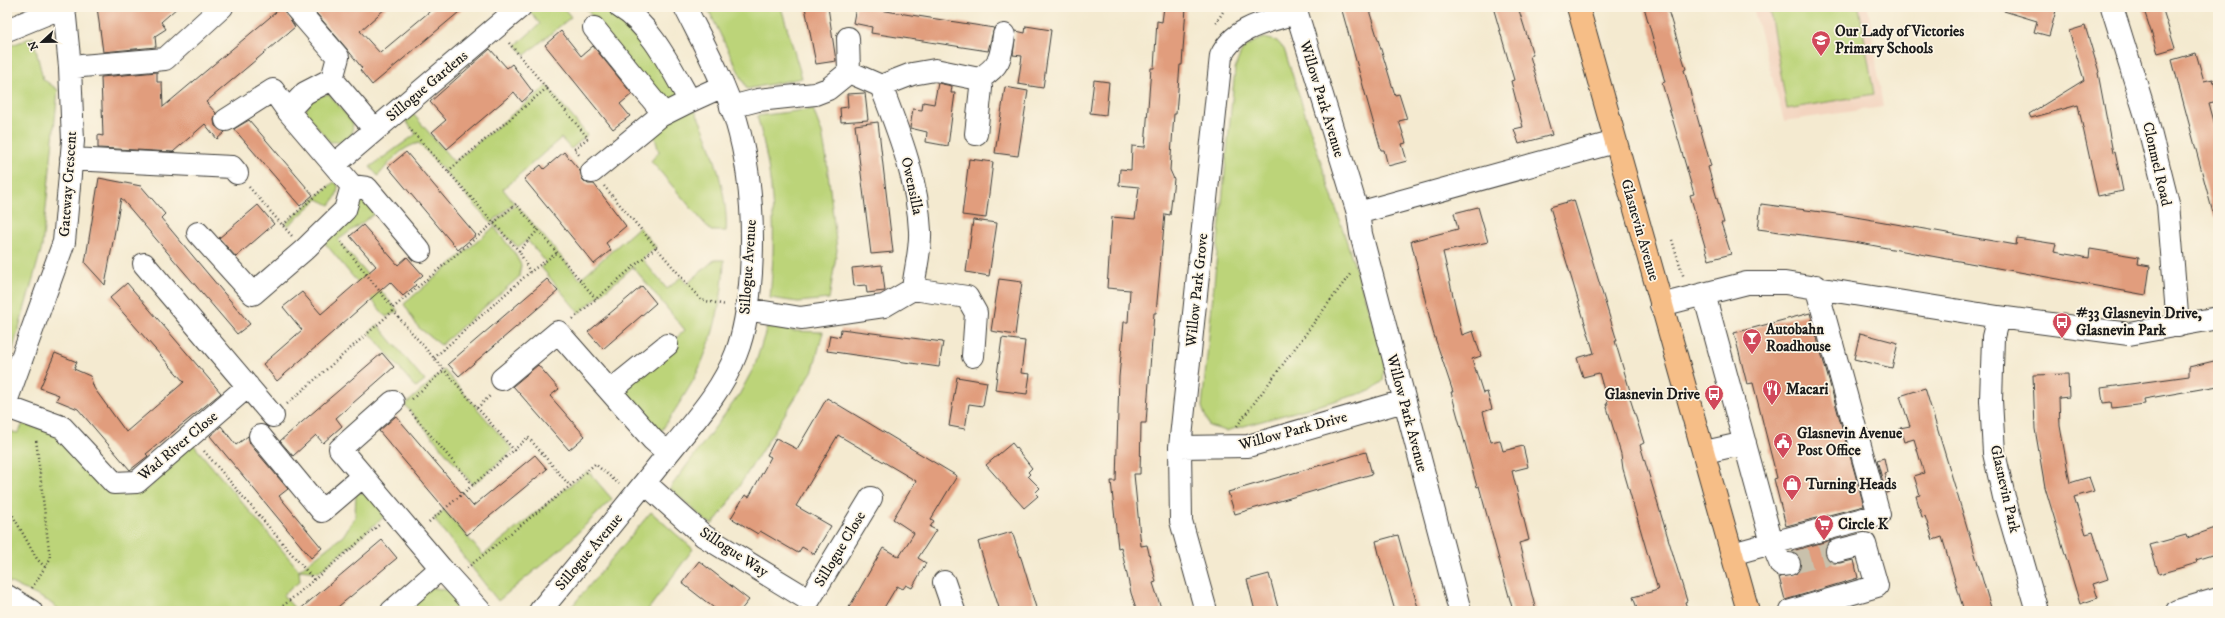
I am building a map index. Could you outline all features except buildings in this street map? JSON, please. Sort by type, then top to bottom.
[{"type":"main road","name":"Glasnevin Avenue","points":[[1578,7],[1748,611]]},
{"type":"street","points":[[7,30],[63,7]]},
{"type":"street","name":"Gateway Crescent","points":[[7,399],[64,242],[73,141],[70,66],[63,7]]},
{"type":"street","points":[[70,66],[165,59],[222,7]]},
{"type":"street","points":[[288,111],[305,93],[332,79],[338,57],[295,7]]},
{"type":"street","name":"Sillogue Gardens","points":[[343,174],[375,130],[520,7]]},
{"type":"street","name":"Sillogue Avenue","points":[[540,611],[640,490],[717,390],[728,372],[736,354],[746,309],[752,246],[752,208],[743,148],[731,107],[723,86],[685,7]]},
{"type":"street","name":"Clonmel Road","points":[[2112,7],[2146,116],[2168,204],[2178,326]]},
{"type":"street","name":"Willow Park Avenue","points":[[1295,10],[1358,213],[1361,234],[1460,611]]},
{"type":"street","name":"Willow Park Grove","points":[[1206,611],[1180,521],[1180,447],[1221,56],[1227,44],[1244,30],[1295,10]]},
{"type":"street","points":[[633,11],[660,49],[690,101]]},
{"type":"street","points":[[594,28],[664,114]]},
{"type":"street","points":[[849,72],[880,86],[912,74],[935,70],[979,79],[992,71],[1001,58],[1004,35]]},
{"type":"street","points":[[848,38],[849,72]]},
{"type":"street","points":[[731,107],[758,100],[816,94],[828,89],[849,72]]},
{"type":"street","points":[[332,79],[375,130]]},
{"type":"street","points":[[976,134],[981,88],[979,79]]},
{"type":"street","points":[[592,172],[664,114],[723,86]]},
{"type":"street","name":"Owensilla","points":[[880,86],[908,161],[916,196],[920,232],[913,289]]},
{"type":"street","points":[[226,120],[273,90],[288,111],[343,174],[367,188],[420,251]]},
{"type":"street","points":[[1358,213],[1615,142]]},
{"type":"street","points":[[71,159],[232,167],[237,172]]},
{"type":"street","points":[[198,233],[253,294],[304,250],[345,210],[343,174]]},
{"type":"street","points":[[147,276],[248,386],[273,416]]},
{"type":"street","points":[[1661,305],[1747,284],[1785,283],[1816,286],[1998,317],[2129,334],[2218,318]]},
{"type":"street","points":[[1732,554],[1879,515],[1816,286]]},
{"type":"street","points":[[746,309],[801,318],[884,306],[913,289],[967,296],[976,313],[973,356]]},
{"type":"street","points":[[1704,294],[1772,543],[1781,565],[1789,564]]},
{"type":"street","name":"Glasnevin Park","points":[[1998,317],[1993,337],[1991,400],[1994,453],[2004,497],[2037,611]]},
{"type":"street","points":[[502,379],[558,332],[653,440],[668,452]]},
{"type":"street","points":[[610,391],[667,345]]},
{"type":"street","name":"Wad River Close","points":[[7,407],[62,426],[114,482],[137,482],[248,386]]},
{"type":"street","name":"Willow Park Drive","points":[[1180,447],[1239,448],[1404,400]]},
{"type":"street","points":[[403,402],[340,449],[413,536],[480,611]]},
{"type":"street","points":[[260,436],[322,510],[363,476]]},
{"type":"street","points":[[1704,452],[1745,443]]},
{"type":"street","name":"Sillogue Way","points":[[640,490],[704,536],[810,605]]},
{"type":"street","name":"Sillogue Close","points":[[810,605],[871,498]]},
{"type":"street","points":[[1791,611],[1877,586],[1865,544],[1837,551]]},
{"type":"street","points":[[392,611],[446,574]]},
{"type":"street","points":[[944,582],[954,611]]},
{"type":"street","points":[[2178,611],[2218,599]]},
{"type":"path","points":[[1216,23],[1226,7]]},
{"type":"path","points":[[448,171],[548,87]]},
{"type":"path","points":[[395,114],[519,251],[530,272]]},
{"type":"path","points":[[237,172],[304,250]]},
{"type":"path","points":[[283,225],[343,174]]},
{"type":"path","points":[[273,416],[393,309],[516,204],[539,229],[596,299]]},
{"type":"path","points":[[328,225],[393,309],[514,450]]},
{"type":"path","points":[[519,251],[539,229]]},
{"type":"path","points":[[1672,240],[1684,278]]},
{"type":"path","points":[[558,332],[656,247]]},
{"type":"path","points":[[434,358],[530,272],[558,252]]},
{"type":"path","points":[[1239,448],[1236,428],[1353,269]]},
{"type":"path","points":[[444,370],[403,402],[473,485]]},
{"type":"path","points":[[20,604],[50,559],[33,416]]},
{"type":"path","points":[[190,435],[315,581]]},
{"type":"path","points":[[413,536],[528,437],[570,486]]},
{"type":"path","points":[[446,574],[570,486],[595,464],[640,490]]},
{"type":"path","points":[[7,505],[37,559],[45,567]]},
{"type":"path","points":[[277,611],[315,581],[393,512]]},
{"type":"shaded area","name":"Our Lady of Victories Primary Schools","points":[[1753,7],[1868,7],[1883,107],[1784,121]]},
{"type":"green space","points":[[526,7],[563,7],[571,17],[525,55],[516,45],[540,24]]},
{"type":"green space","points":[[585,7],[620,7],[689,100],[703,128],[716,163],[724,200],[726,231],[711,231],[651,161],[659,152],[651,124],[660,116]]},
{"type":"green space","points":[[707,7],[781,7],[802,78],[747,89]]},
{"type":"green space","name":"Our Lady of Victories Primary Schools","points":[[1769,7],[1859,7],[1874,94],[1787,109]]},
{"type":"green space","points":[[33,37],[43,79],[58,90],[42,247],[7,370],[7,47]]},
{"type":"green space","points":[[1264,38],[1277,41],[1284,49],[1385,359],[1383,381],[1370,391],[1226,431],[1209,426],[1202,407],[1235,69],[1239,57],[1244,49],[1252,43]]},
{"type":"green space","points":[[547,86],[587,135],[571,149],[561,138],[503,189],[514,203],[491,223],[419,143],[401,152],[378,176],[370,167],[416,134],[401,115],[408,108],[454,162]]},
{"type":"green space","points":[[329,94],[353,123],[352,134],[342,142],[330,142],[305,113],[314,99]]},
{"type":"green space","points":[[813,109],[822,133],[826,155],[837,250],[829,299],[798,302],[770,298],[773,251],[771,184],[763,139],[757,116]]},
{"type":"green space","points":[[334,182],[338,185],[337,191],[335,198],[330,205],[318,199],[288,226],[286,223]]},
{"type":"green space","points":[[359,193],[377,212],[338,240],[398,311],[386,317],[320,237]]},
{"type":"green space","points":[[516,204],[580,279],[639,227],[656,247],[642,259],[667,289],[681,277],[687,284],[714,260],[724,260],[719,307],[706,352],[693,381],[657,438],[614,396],[685,330],[633,267],[579,313],[541,267],[546,262],[527,240],[518,247],[493,224]]},
{"type":"green space","points":[[494,227],[514,252],[521,265],[519,277],[441,345],[418,327],[404,304]]},
{"type":"green space","points":[[378,325],[425,381],[416,388],[369,332]]},
{"type":"green space","points":[[767,327],[793,331],[823,332],[813,370],[727,505],[713,524],[706,521],[670,488],[739,395],[755,365]]},
{"type":"green space","points":[[444,370],[513,450],[473,485],[405,405]]},
{"type":"green space","points":[[23,424],[60,434],[110,489],[147,490],[192,443],[299,570],[300,581],[283,595],[297,611],[61,611],[48,601],[7,581],[7,431],[18,433]]},
{"type":"green space","points":[[588,471],[612,499],[563,547],[498,601],[434,519],[444,510],[483,555]]},
{"type":"green space","points":[[356,492],[375,495],[386,515],[319,572],[299,570],[343,536],[355,517]]},
{"type":"green space","points":[[651,512],[693,549],[647,611],[568,611]]},
{"type":"green space","points":[[430,587],[451,591],[466,611],[401,611]]},
{"type":"tunnel","points":[[1789,564],[1837,551]]},
{"type":"place","name":"Our Lady of Victories Primary Schools","points":[[1821,57]]},
{"type":"place","name":"#33 Glasnevin Drive, Glasnevin Park","points":[[2062,339]]},
{"type":"place","name":"Autobahn Roadhouse","points":[[1752,355]]},
{"type":"place","name":"Macari","points":[[1772,406]]},
{"type":"place","name":"Glasnevin Drive","points":[[1714,411]]},
{"type":"place","name":"Glasnevin Avenue Post Office","points":[[1783,459]]},
{"type":"place","name":"Turning Heads","points":[[1792,501]]},
{"type":"place","name":"Circle K","points":[[1824,541]]}]
